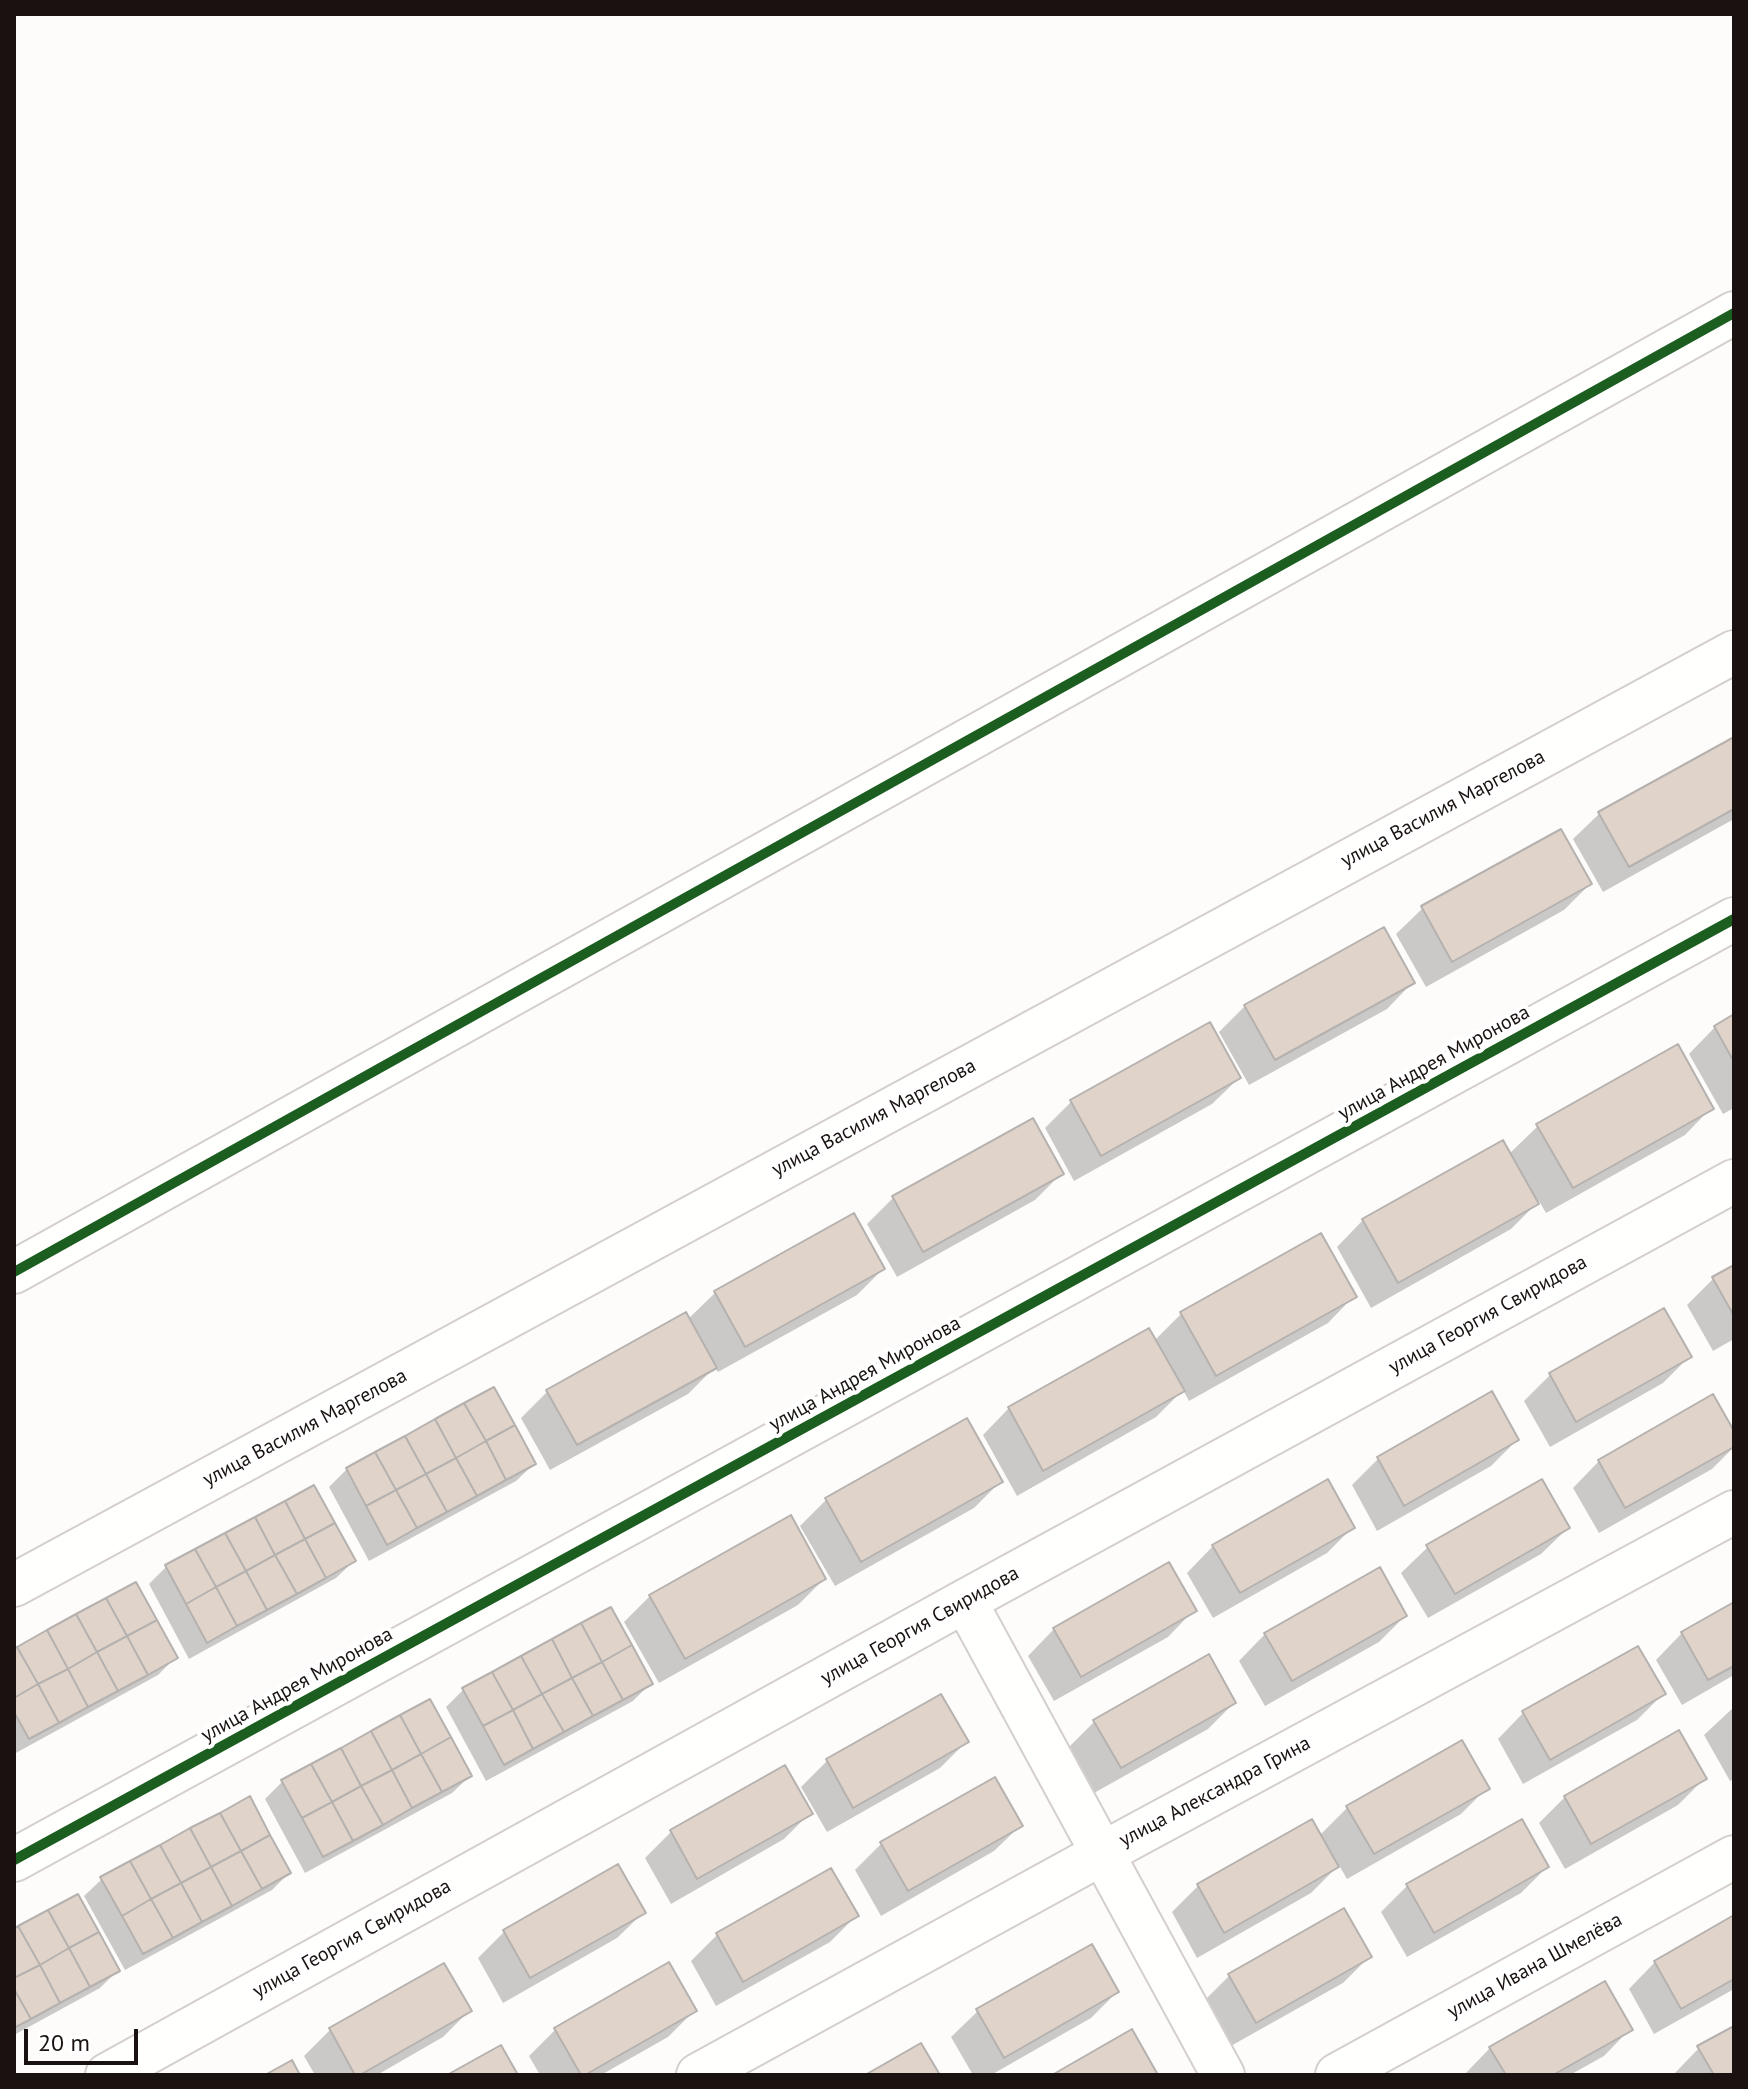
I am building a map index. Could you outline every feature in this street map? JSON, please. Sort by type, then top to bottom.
[{"type":"street","points":[[14,1272],[1734,313]]},
{"type":"street","name":"улица Василия Маргелова","points":[[14,1585],[1734,652]]},
{"type":"street","name":"улица Андрея Миронова","points":[[14,1860],[1734,919]]},
{"type":"street","name":"улица Георгия Свиридова","points":[[107,2075],[1734,1181]]},
{"type":"street","name":"улица Александра Грина","points":[[698,2075],[1734,1512]]},
{"type":"street","points":[[965,1601],[1223,2075]]},
{"type":"street","name":"улица Ивана Шмелёва","points":[[1337,2075],[1734,1857]]},
{"type":"building","points":[[1734,737],[1734,809],[1629,867],[1598,812]]},
{"type":"building","points":[[1561,829],[1592,884],[1452,962],[1421,906]]},
{"type":"building","points":[[1384,927],[1415,983],[1275,1060],[1244,1005]]},
{"type":"building","points":[[1734,1014],[1734,1062],[1714,1026]]},
{"type":"building","points":[[1210,1022],[1241,1078],[1101,1156],[1070,1100]]},
{"type":"building","points":[[1678,1044],[1714,1109],[1573,1188],[1536,1124]]},
{"type":"building","points":[[1033,1118],[1064,1174],[923,1252],[892,1196]]},
{"type":"building","points":[[1503,1140],[1539,1204],[1398,1283],[1362,1219]]},
{"type":"building","points":[[854,1213],[885,1269],[745,1347],[714,1291]]},
{"type":"building","points":[[1321,1233],[1357,1297],[1216,1376],[1180,1312]]},
{"type":"building","points":[[1734,1265],[1734,1316],[1712,1277]]},
{"type":"building","points":[[1664,1308],[1692,1357],[1576,1422],[1549,1373]]},
{"type":"building","points":[[686,1312],[717,1368],[577,1445],[546,1390]]},
{"type":"building","points":[[1149,1328],[1185,1391],[1043,1471],[1008,1407]]},
{"type":"building","points":[[494,1387],[515,1425],[486,1441],[464,1403]]},
{"type":"building","points":[[1492,1391],[1519,1440],[1404,1506],[1377,1457]]},
{"type":"building","points":[[1713,1394],[1734,1431],[1734,1447],[1625,1508],[1598,1460]]},
{"type":"building","points":[[464,1403],[486,1441],[456,1458],[435,1419]]},
{"type":"building","points":[[967,1418],[1003,1482],[861,1562],[825,1498]]},
{"type":"building","points":[[435,1419],[456,1458],[426,1474],[405,1436]]},
{"type":"building","points":[[515,1425],[536,1464],[506,1480],[486,1441]]},
{"type":"building","points":[[405,1436],[426,1474],[396,1490],[375,1452]]},
{"type":"building","points":[[486,1441],[506,1480],[477,1496],[456,1458]]},
{"type":"building","points":[[375,1452],[396,1490],[366,1506],[346,1468]]},
{"type":"building","points":[[456,1458],[477,1496],[447,1512],[426,1474]]},
{"type":"building","points":[[426,1474],[447,1512],[417,1528],[396,1490]]},
{"type":"building","points":[[1328,1479],[1355,1528],[1240,1593],[1212,1545]]},
{"type":"building","points":[[1542,1479],[1570,1528],[1455,1594],[1426,1545]]},
{"type":"building","points":[[314,1485],[335,1523],[305,1539],[285,1501]]},
{"type":"building","points":[[396,1490],[417,1528],[387,1545],[366,1506]]},
{"type":"building","points":[[285,1501],[305,1539],[275,1555],[255,1517]]},
{"type":"building","points":[[791,1515],[826,1579],[685,1659],[649,1595]]},
{"type":"building","points":[[255,1517],[275,1555],[246,1571],[225,1533]]},
{"type":"building","points":[[335,1523],[356,1561],[326,1578],[305,1539]]},
{"type":"building","points":[[225,1533],[246,1571],[216,1587],[195,1549]]},
{"type":"building","points":[[305,1539],[326,1578],[297,1594],[275,1555]]},
{"type":"building","points":[[195,1549],[216,1587],[186,1604],[165,1565]]},
{"type":"building","points":[[275,1555],[297,1594],[267,1610],[246,1571]]},
{"type":"building","points":[[1169,1562],[1197,1611],[1081,1677],[1053,1628]]},
{"type":"building","points":[[1380,1567],[1407,1616],[1292,1681],[1264,1633]]},
{"type":"building","points":[[246,1571],[267,1610],[237,1626],[216,1587]]},
{"type":"building","points":[[136,1582],[157,1620],[127,1636],[106,1598]]},
{"type":"building","points":[[216,1587],[237,1626],[207,1643],[186,1604]]},
{"type":"building","points":[[106,1598],[127,1636],[97,1652],[76,1614]]},
{"type":"building","points":[[1734,1602],[1734,1666],[1708,1680],[1681,1632]]},
{"type":"building","points":[[611,1607],[632,1645],[602,1662],[581,1623]]},
{"type":"building","points":[[76,1614],[97,1652],[68,1669],[47,1630]]},
{"type":"building","points":[[157,1620],[178,1658],[148,1675],[127,1636]]},
{"type":"building","points":[[581,1623],[602,1662],[572,1678],[552,1639]]},
{"type":"building","points":[[47,1630],[68,1669],[38,1684],[17,1647]]},
{"type":"building","points":[[127,1636],[148,1675],[118,1691],[97,1652]]},
{"type":"building","points":[[552,1639],[572,1678],[542,1694],[521,1656]]},
{"type":"building","points":[[632,1645],[653,1684],[623,1700],[602,1662]]},
{"type":"building","points":[[1638,1646],[1666,1694],[1550,1760],[1522,1711]]},
{"type":"building","points":[[17,1647],[38,1684],[14,1698],[14,1648]]},
{"type":"building","points":[[97,1652],[118,1691],[88,1707],[68,1669]]},
{"type":"building","points":[[1209,1654],[1236,1703],[1121,1768],[1093,1720]]},
{"type":"building","points":[[521,1656],[542,1694],[513,1710],[492,1672]]},
{"type":"building","points":[[602,1662],[623,1700],[593,1716],[572,1678]]},
{"type":"building","points":[[68,1669],[88,1707],[59,1723],[38,1684]]},
{"type":"building","points":[[492,1672],[513,1710],[483,1726],[462,1688]]},
{"type":"building","points":[[572,1678],[593,1716],[564,1732],[542,1694]]},
{"type":"building","points":[[38,1684],[59,1723],[29,1739],[14,1712],[14,1698]]},
{"type":"building","points":[[542,1694],[564,1732],[533,1749],[513,1710]]},
{"type":"building","points":[[941,1694],[969,1742],[853,1808],[826,1759]]},
{"type":"building","points":[[430,1699],[451,1737],[421,1754],[400,1715]]},
{"type":"building","points":[[513,1710],[533,1749],[504,1765],[483,1726]]},
{"type":"building","points":[[400,1715],[421,1754],[392,1770],[371,1731]]},
{"type":"building","points":[[1679,1730],[1707,1779],[1591,1844],[1564,1796]]},
{"type":"building","points":[[371,1731],[392,1770],[361,1786],[341,1748]]},
{"type":"building","points":[[451,1737],[472,1776],[442,1792],[421,1754]]},
{"type":"building","points":[[1462,1740],[1490,1789],[1374,1854],[1346,1806]]},
{"type":"building","points":[[341,1748],[361,1786],[332,1802],[311,1764]]},
{"type":"building","points":[[421,1754],[442,1792],[412,1808],[392,1770]]},
{"type":"building","points":[[311,1764],[332,1802],[302,1818],[281,1780]]},
{"type":"building","points":[[785,1765],[813,1814],[697,1879],[670,1830]]},
{"type":"building","points":[[392,1770],[412,1808],[383,1825],[361,1786]]},
{"type":"building","points":[[995,1777],[1023,1826],[908,1891],[880,1842]]},
{"type":"building","points":[[361,1786],[383,1825],[353,1841],[332,1802]]},
{"type":"building","points":[[250,1796],[270,1835],[241,1851],[220,1813]]},
{"type":"building","points":[[332,1802],[353,1841],[323,1857],[302,1818]]},
{"type":"building","points":[[220,1813],[241,1851],[211,1867],[190,1828]]},
{"type":"building","points":[[1312,1819],[1339,1867],[1224,1933],[1197,1884]]},
{"type":"building","points":[[1522,1819],[1549,1867],[1434,1933],[1406,1884]]},
{"type":"building","points":[[190,1828],[211,1867],[181,1883],[160,1845]]},
{"type":"building","points":[[270,1835],[291,1873],[262,1889],[241,1851]]},
{"type":"building","points":[[160,1845],[181,1883],[151,1899],[130,1861]]},
{"type":"building","points":[[241,1851],[262,1889],[232,1906],[211,1867]]},
{"type":"building","points":[[130,1861],[151,1899],[122,1916],[100,1877]]},
{"type":"building","points":[[618,1864],[646,1913],[530,1978],[503,1930]]},
{"type":"building","points":[[211,1867],[232,1906],[202,1922],[181,1883]]},
{"type":"building","points":[[831,1868],[859,1916],[743,1982],[716,1933]]},
{"type":"building","points":[[181,1883],[202,1922],[173,1938],[151,1899]]},
{"type":"building","points":[[78,1894],[99,1932],[69,1948],[48,1910]]},
{"type":"building","points":[[151,1899],[173,1938],[143,1954],[122,1916]]},
{"type":"building","points":[[1344,1908],[1372,1957],[1256,2023],[1228,1974]]},
{"type":"building","points":[[48,1910],[69,1948],[40,1965],[18,1926]]},
{"type":"building","points":[[1734,1915],[1734,1979],[1681,2009],[1654,1961]]},
{"type":"building","points":[[18,1926],[40,1965],[14,1978],[14,1929]]},
{"type":"building","points":[[99,1932],[120,1971],[90,1987],[69,1948]]},
{"type":"building","points":[[1092,1944],[1119,1992],[1004,2058],[976,2009]]},
{"type":"building","points":[[69,1948],[90,1987],[60,2003],[40,1965]]},
{"type":"building","points":[[669,1962],[697,2011],[581,2075],[554,2028]]},
{"type":"building","points":[[444,1963],[472,2011],[355,2075],[329,2028]]},
{"type":"building","points":[[40,1965],[60,2003],[31,2019],[14,1989],[14,1978]]},
{"type":"building","points":[[1605,1981],[1633,2030],[1553,2075],[1506,2075],[1489,2047]]},
{"type":"building","points":[[14,1989],[31,2019],[14,2028]]},
{"type":"building","points":[[1734,2026],[1734,2075],[1714,2075],[1697,2046]]},
{"type":"building","points":[[1132,2029],[1158,2075],[1052,2075]]},
{"type":"building","points":[[921,2043],[940,2075],[865,2075]]},
{"type":"building","points":[[501,2045],[518,2075],[447,2075]]},
{"type":"building","points":[[292,2060],[300,2075],[265,2075]]},
{"type":"cycle path","points":[[14,1272],[1734,313]]},
{"type":"cycle path","points":[[14,1860],[1734,919]]}]
